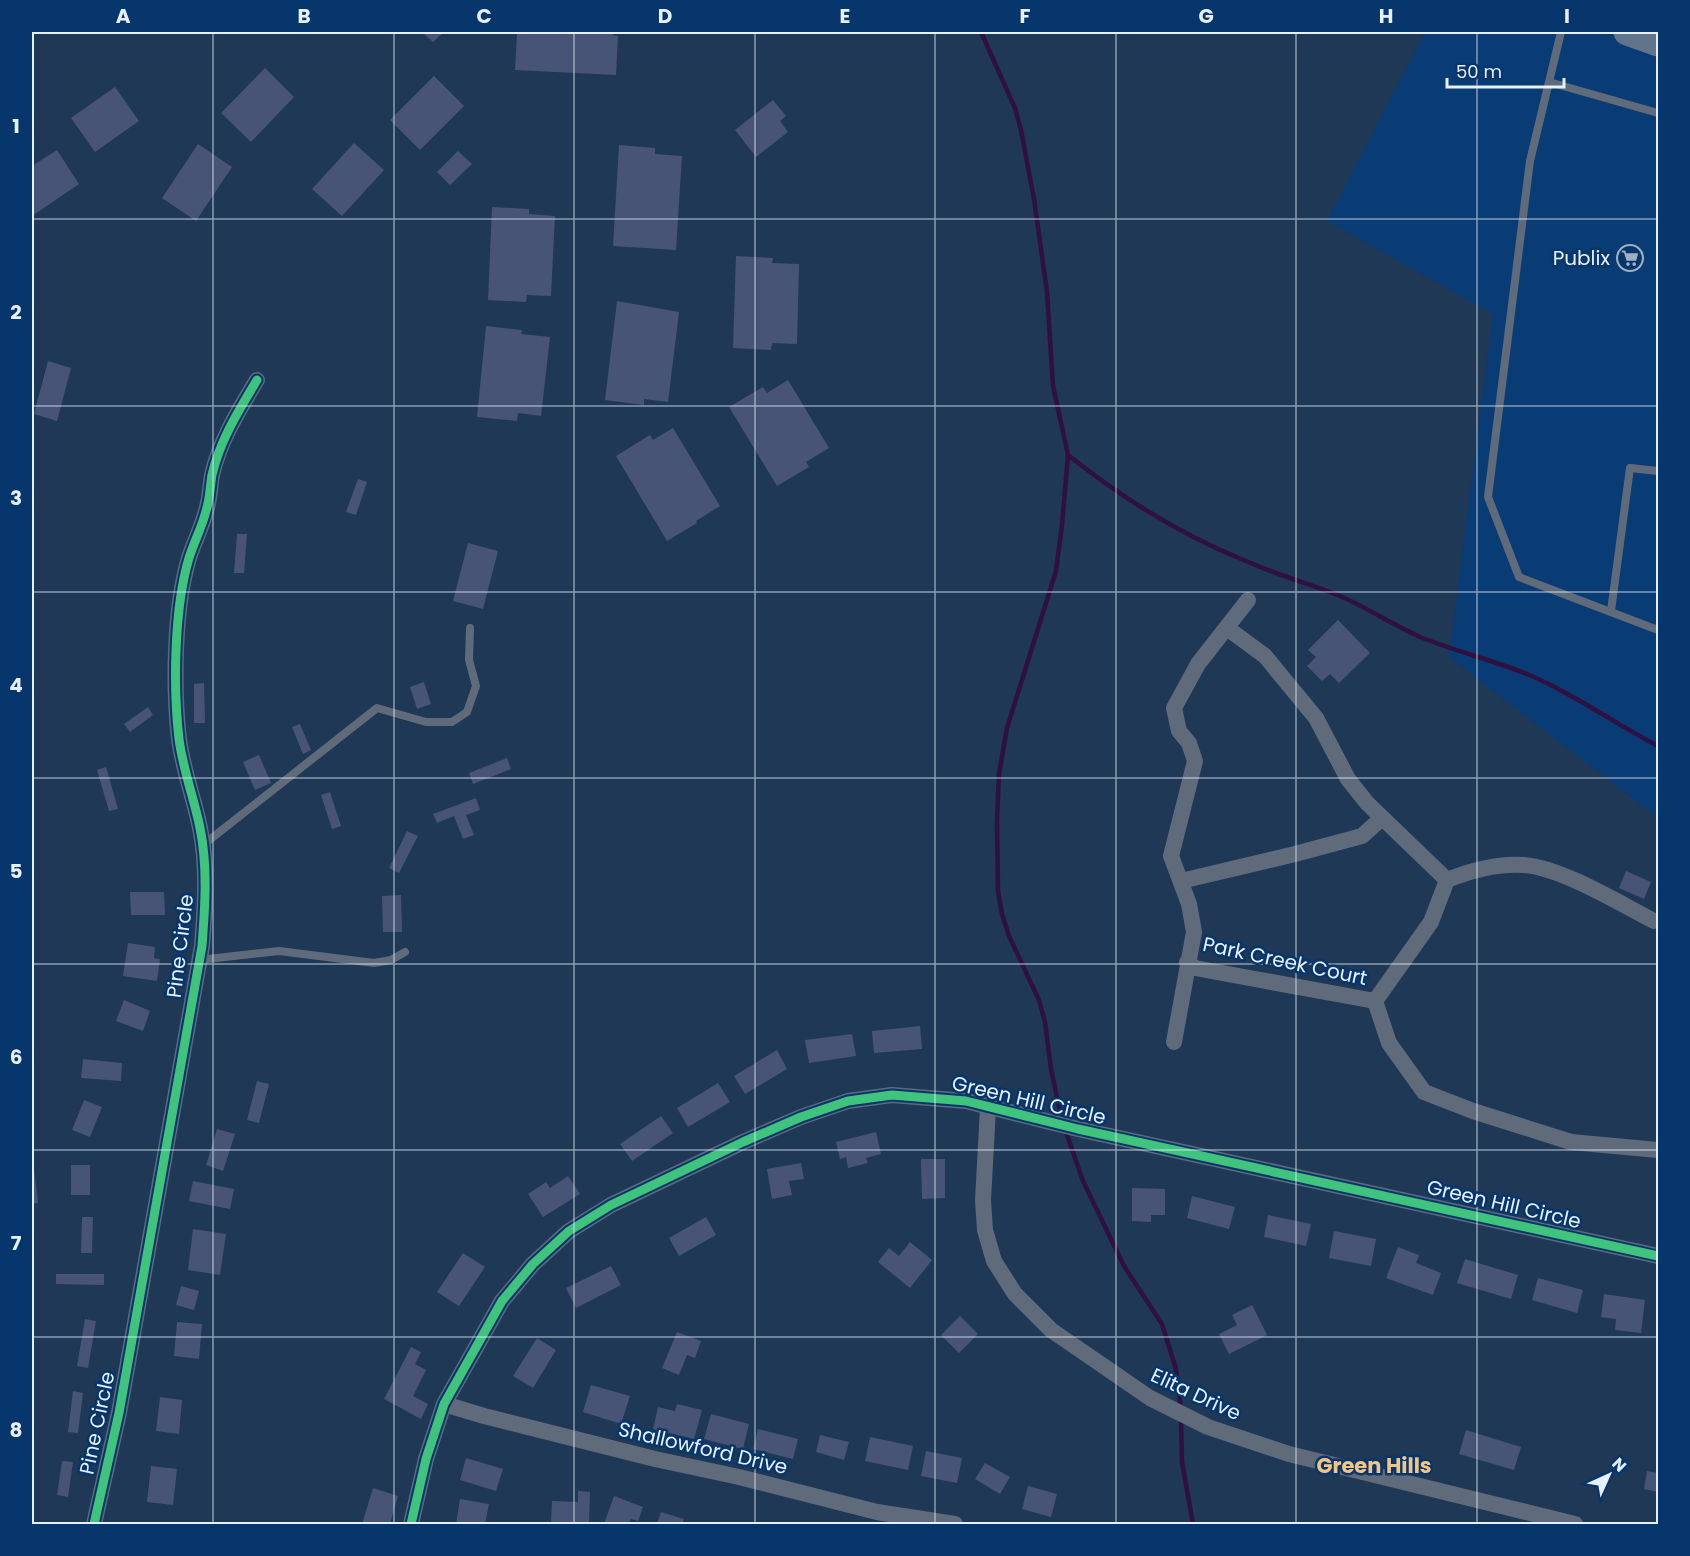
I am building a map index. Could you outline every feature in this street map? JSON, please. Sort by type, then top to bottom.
[{"type":"main road","points":[[1627,32],[1659,43]]},
{"type":"street","name":"Pine Circle","points":[[94,1524],[119,1413],[203,937],[206,869],[180,740],[176,684],[177,636],[182,596],[189,557],[204,518],[212,475],[220,449],[231,422],[257,380]]},
{"type":"street","name":"Park Creek Court","points":[[1174,1041],[1194,932],[1189,904],[1171,856],[1195,761],[1189,743],[1179,730],[1174,708],[1198,664],[1248,600]]},
{"type":"street","points":[[1227,628],[1265,656],[1316,718],[1348,779],[1367,803],[1447,880],[1469,871],[1501,865],[1525,865],[1555,872],[1654,921]]},
{"type":"street","points":[[1180,881],[1362,836],[1382,818]]},
{"type":"street","name":"Park Creek Court","points":[[1375,1001],[1431,922],[1447,880]]},
{"type":"street","name":"Park Creek Court","points":[[1187,962],[1195,968],[1375,1001]]},
{"type":"street","name":"Park Creek Court","points":[[1375,1001],[1389,1043],[1424,1092],[1473,1112],[1571,1142],[1659,1150]]},
{"type":"street","name":"Green Hill Circle","points":[[411,1524],[426,1459],[444,1404],[502,1301],[533,1264],[569,1231],[611,1205],[743,1142],[801,1117],[848,1101],[892,1095],[966,1101],[1078,1129],[1659,1256]]},
{"type":"street","name":"Elita Drive","points":[[988,1108],[983,1200],[985,1230],[994,1261],[1015,1294],[1051,1330],[1150,1398],[1208,1427],[1288,1454],[1575,1524]]},
{"type":"street","name":"Shallowford Drive","points":[[444,1404],[654,1459],[739,1477],[877,1512],[955,1524]]},
{"type":"lane","points":[[1562,32],[1530,161],[1488,497],[1519,577],[1659,630]]},
{"type":"lane","points":[[1549,82],[1659,113]]},
{"type":"lane","points":[[1611,611],[1630,468],[1659,471]]},
{"type":"lane","points":[[203,846],[377,708],[426,722],[452,722],[467,712],[476,686],[469,660],[470,628]]},
{"type":"lane","points":[[199,960],[279,951],[374,963],[391,960],[405,952]]},
{"type":"shaded area","points":[[1425,32],[1658,32],[1658,818],[1449,657],[1493,314],[1327,221]]},
{"type":"building","points":[[422,32],[444,32],[433,42]]},
{"type":"building","points":[[521,32],[613,32],[613,35],[618,36],[616,75],[515,70],[517,34]]},
{"type":"building","points":[[265,68],[294,97],[251,142],[221,113]]},
{"type":"building","points":[[434,76],[464,106],[420,150],[390,120]]},
{"type":"building","points":[[115,87],[139,121],[95,152],[71,118]]},
{"type":"building","points":[[773,100],[786,116],[780,121],[788,132],[756,157],[735,130]]},
{"type":"building","points":[[354,143],[384,170],[342,216],[312,189]]},
{"type":"building","points":[[198,144],[232,167],[196,221],[162,198]]},
{"type":"building","points":[[619,145],[655,148],[655,154],[682,156],[676,250],[613,246]]},
{"type":"building","points":[[57,150],[79,184],[32,216],[32,166]]},
{"type":"building","points":[[458,151],[472,164],[450,185],[437,172]]},
{"type":"building","points":[[492,207],[529,209],[529,214],[555,216],[551,296],[527,295],[526,302],[488,300]]},
{"type":"building","points":[[736,256],[773,258],[772,263],[799,264],[797,344],[772,343],[771,350],[733,348]]},
{"type":"building","points":[[617,301],[679,312],[668,402],[644,399],[644,405],[605,400]]},
{"type":"building","points":[[486,326],[522,330],[521,334],[550,337],[541,416],[518,413],[517,421],[477,417]]},
{"type":"building","points":[[48,361],[71,368],[57,421],[34,414]]},
{"type":"building","points":[[788,380],[829,448],[806,462],[809,467],[777,486],[729,407],[763,387],[767,393]]},
{"type":"building","points":[[673,428],[720,506],[667,541],[616,456],[650,435],[653,440]]},
{"type":"building","points":[[358,479],[367,482],[356,515],[346,512]]},
{"type":"building","points":[[237,534],[247,534],[244,573],[234,573]]},
{"type":"building","points":[[468,543],[498,551],[483,609],[453,601]]},
{"type":"building","points":[[1338,620],[1370,653],[1339,683],[1330,674],[1322,681],[1307,666],[1316,657],[1308,650]]},
{"type":"building","points":[[424,682],[431,704],[417,709],[410,687]]},
{"type":"building","points":[[204,683],[205,723],[194,723],[194,684]]},
{"type":"building","points":[[148,707],[153,715],[130,732],[124,724]]},
{"type":"building","points":[[300,724],[311,750],[303,754],[292,727]]},
{"type":"building","points":[[259,755],[271,783],[255,790],[243,762]]},
{"type":"building","points":[[507,758],[511,769],[473,784],[469,773]]},
{"type":"building","points":[[106,767],[118,809],[109,811],[97,770]]},
{"type":"building","points":[[330,792],[341,826],[332,829],[321,795]]},
{"type":"building","points":[[476,798],[480,810],[466,815],[474,835],[463,839],[454,816],[437,823],[433,814]]},
{"type":"building","points":[[407,831],[418,836],[399,873],[389,868]]},
{"type":"building","points":[[1626,871],[1651,882],[1644,899],[1619,888]]},
{"type":"building","points":[[130,892],[164,892],[165,915],[131,915]]},
{"type":"building","points":[[401,895],[402,932],[383,932],[382,896]]},
{"type":"building","points":[[128,943],[155,947],[154,958],[160,959],[157,981],[123,976]]},
{"type":"building","points":[[124,1000],[150,1011],[143,1031],[116,1021]]},
{"type":"building","points":[[920,1026],[922,1049],[874,1053],[872,1031]]},
{"type":"building","points":[[852,1034],[856,1056],[809,1063],[805,1040]]},
{"type":"building","points":[[777,1050],[787,1069],[745,1094],[734,1076]]},
{"type":"building","points":[[83,1059],[122,1063],[121,1081],[81,1078]]},
{"type":"building","points":[[257,1081],[269,1084],[259,1123],[247,1120]]},
{"type":"building","points":[[718,1083],[730,1102],[688,1127],[677,1108]]},
{"type":"building","points":[[84,1100],[102,1107],[90,1137],[72,1130]]},
{"type":"building","points":[[661,1116],[673,1133],[632,1161],[620,1144]]},
{"type":"building","points":[[217,1129],[235,1134],[223,1171],[206,1165]]},
{"type":"building","points":[[876,1132],[881,1154],[866,1158],[868,1163],[848,1168],[846,1157],[840,1159],[836,1142]]},
{"type":"building","points":[[921,1159],[945,1159],[945,1198],[922,1199]]},
{"type":"building","points":[[801,1163],[804,1179],[789,1181],[792,1195],[772,1199],[767,1169]]},
{"type":"building","points":[[71,1165],[90,1165],[90,1195],[71,1195]]},
{"type":"building","points":[[34,1168],[38,1203],[32,1204],[32,1169]]},
{"type":"building","points":[[568,1176],[580,1194],[543,1217],[528,1194],[546,1182],[550,1188]]},
{"type":"building","points":[[193,1181],[234,1189],[230,1209],[189,1201]]},
{"type":"building","points":[[1132,1188],[1165,1189],[1165,1215],[1151,1215],[1151,1222],[1132,1221]]},
{"type":"building","points":[[1192,1196],[1235,1207],[1229,1229],[1187,1218]]},
{"type":"building","points":[[1268,1215],[1311,1224],[1306,1246],[1264,1237]]},
{"type":"building","points":[[82,1217],[93,1217],[92,1253],[81,1253]]},
{"type":"building","points":[[706,1217],[716,1235],[679,1256],[669,1238]]},
{"type":"building","points":[[193,1229],[226,1234],[220,1275],[188,1270]]},
{"type":"building","points":[[1334,1231],[1376,1239],[1371,1266],[1329,1258]]},
{"type":"building","points":[[910,1242],[932,1260],[910,1288],[878,1262],[889,1248],[899,1256]]},
{"type":"building","points":[[1398,1247],[1419,1255],[1416,1263],[1441,1273],[1433,1295],[1386,1278]]},
{"type":"building","points":[[463,1253],[485,1267],[459,1306],[437,1292]]},
{"type":"building","points":[[1465,1259],[1518,1275],[1511,1299],[1457,1283]]},
{"type":"building","points":[[611,1266],[621,1285],[576,1308],[566,1288]]},
{"type":"building","points":[[56,1274],[104,1274],[104,1285],[56,1284]]},
{"type":"building","points":[[1538,1278],[1583,1290],[1577,1313],[1532,1300]]},
{"type":"building","points":[[181,1286],[199,1291],[194,1310],[176,1305]]},
{"type":"building","points":[[1604,1294],[1645,1300],[1641,1333],[1615,1330],[1616,1319],[1601,1317]]},
{"type":"building","points":[[1252,1305],[1267,1335],[1229,1354],[1219,1334],[1237,1325],[1232,1315]]},
{"type":"building","points":[[960,1316],[978,1334],[959,1353],[941,1335]]},
{"type":"building","points":[[85,1319],[96,1321],[88,1368],[77,1366]]},
{"type":"building","points":[[177,1322],[202,1324],[199,1359],[174,1356]]},
{"type":"building","points":[[677,1332],[701,1341],[695,1358],[687,1355],[679,1375],[662,1368]]},
{"type":"building","points":[[537,1338],[556,1350],[533,1388],[513,1376]]},
{"type":"building","points":[[411,1347],[421,1352],[415,1364],[426,1370],[413,1396],[428,1404],[421,1419],[384,1399]]},
{"type":"building","points":[[591,1385],[630,1396],[621,1424],[583,1412]]},
{"type":"building","points":[[73,1391],[83,1393],[78,1433],[68,1432]]},
{"type":"building","points":[[160,1397],[182,1400],[179,1434],[156,1431]]},
{"type":"building","points":[[677,1404],[702,1410],[694,1439],[653,1429],[658,1407],[675,1411]]},
{"type":"building","points":[[711,1414],[749,1424],[743,1449],[704,1439]]},
{"type":"building","points":[[758,1429],[798,1439],[793,1459],[753,1449]]},
{"type":"building","points":[[1466,1430],[1521,1447],[1514,1470],[1459,1454]]},
{"type":"building","points":[[820,1435],[849,1442],[844,1460],[816,1452]]},
{"type":"building","points":[[870,1437],[913,1446],[908,1470],[865,1461]]},
{"type":"building","points":[[926,1451],[962,1458],[957,1483],[921,1476]]},
{"type":"building","points":[[466,1458],[503,1469],[496,1491],[460,1480]]},
{"type":"building","points":[[62,1461],[73,1462],[68,1497],[57,1495]]},
{"type":"building","points":[[985,1463],[1010,1477],[1000,1494],[975,1479]]},
{"type":"building","points":[[151,1466],[177,1469],[173,1505],[147,1502]]},
{"type":"building","points":[[1647,1471],[1658,1473],[1658,1492],[1644,1489]]},
{"type":"building","points":[[1028,1486],[1057,1494],[1051,1517],[1022,1509]]},
{"type":"building","points":[[373,1488],[398,1496],[390,1524],[362,1524]]},
{"type":"building","points":[[578,1491],[590,1492],[589,1524],[551,1524],[552,1501],[578,1502]]},
{"type":"building","points":[[614,1496],[643,1507],[638,1521],[631,1519],[628,1524],[604,1524]]},
{"type":"building","points":[[460,1499],[489,1504],[485,1524],[456,1524]]},
{"type":"building","points":[[661,1512],[684,1519],[682,1524],[657,1524]]},
{"type":"waterway","points":[[981,32],[1015,108],[1021,130],[1034,199],[1047,292],[1053,386],[1068,455],[1056,571],[1007,728],[999,774],[997,821],[998,891],[1002,914],[1009,936],[1039,1000],[1062,1121]]},
{"type":"waterway","points":[[1068,455],[1131,501],[1198,540],[1257,566],[1335,594],[1420,637],[1527,674],[1561,690],[1658,746]]},
{"type":"waterway","points":[[1065,1129],[1083,1181],[1124,1266],[1162,1324],[1176,1369],[1181,1409]]},
{"type":"waterway","points":[[1181,1417],[1182,1462],[1193,1524]]},
{"type":"cycle path","points":[[94,1524],[119,1413],[202,946],[205,887],[203,843],[181,750],[177,718],[176,648],[180,600],[189,558],[207,506],[215,462],[231,426],[257,380]]},
{"type":"cycle path","points":[[411,1524],[426,1459],[444,1404],[502,1301],[533,1264],[569,1231],[611,1205],[743,1142],[801,1117],[848,1101],[892,1095],[966,1101],[1078,1129],[1658,1256]]},
{"type":"place","name":"Publix","points":[[1630,258]]},
{"type":"district","name":"Green Hills","points":[[1374,1465]]}]
